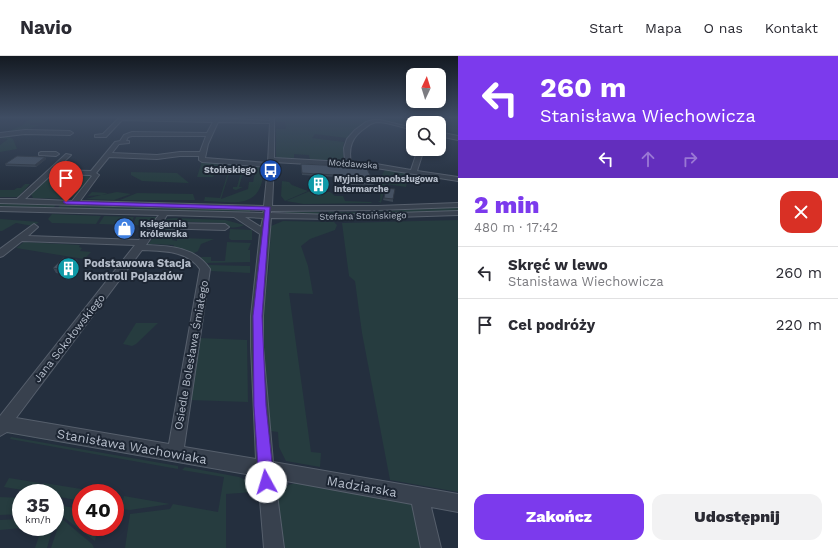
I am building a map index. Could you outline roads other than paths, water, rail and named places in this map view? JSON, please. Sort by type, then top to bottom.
[{"type":"street","points":[[93,173],[118,143],[124,141]]},
{"type":"street","points":[[109,155],[156,157],[180,154],[202,154],[207,141]]},
{"type":"street","points":[[272,141],[271,162],[263,198],[268,212],[264,233],[257,316],[257,339],[265,469],[274,548]]},
{"type":"street","points":[[348,141],[346,149],[348,163]]},
{"type":"street","points":[[19,201],[66,157],[51,158],[56,154],[41,154]]},
{"type":"street","name":"Mołdawska","points":[[202,154],[201,158],[203,160],[348,163],[414,171],[458,179]]},
{"type":"street","points":[[414,171],[419,156]]},
{"type":"street","points":[[41,169],[51,171],[93,173],[97,176],[74,203]]},
{"type":"street","points":[[0,209],[166,213],[233,211],[263,198],[300,209]]},
{"type":"street","points":[[0,201],[268,212]]},
{"type":"street","name":"Stefana Stoińskiego","points":[[268,212],[300,209],[458,205]]},
{"type":"street","points":[[233,211],[264,233]]},
{"type":"street","name":"Stefana Stoińskiego","points":[[268,212],[358,217],[458,213]]},
{"type":"street","name":"Jana Sokołowskiego","points":[[1,425],[166,213]]},
{"type":"street","points":[[156,225],[225,227]]},
{"type":"street","points":[[0,254],[34,227]]},
{"type":"street","name":"Osiedle Bolesława Śmiałego","points":[[20,238],[141,245],[177,250],[185,253],[202,264],[205,272],[176,448]]},
{"type":"street","name":"Stanisława Wachowiaka","points":[[1,425],[176,448],[265,469]]},
{"type":"street","name":"Madziarska","points":[[265,469],[458,503]]},
{"type":"street","points":[[420,497],[431,548]]},
{"type":"place","name":"Stoińskiego","points":[[271,170]]},
{"type":"place","name":"Myjnia samoobsługowa Intermarche","points":[[319,184]]},
{"type":"place","name":"Księgarnia Królewska","points":[[124,229]]},
{"type":"place","name":"Podstawowa Stacja Kontroli Pojazdów","points":[[68,269]]}]
